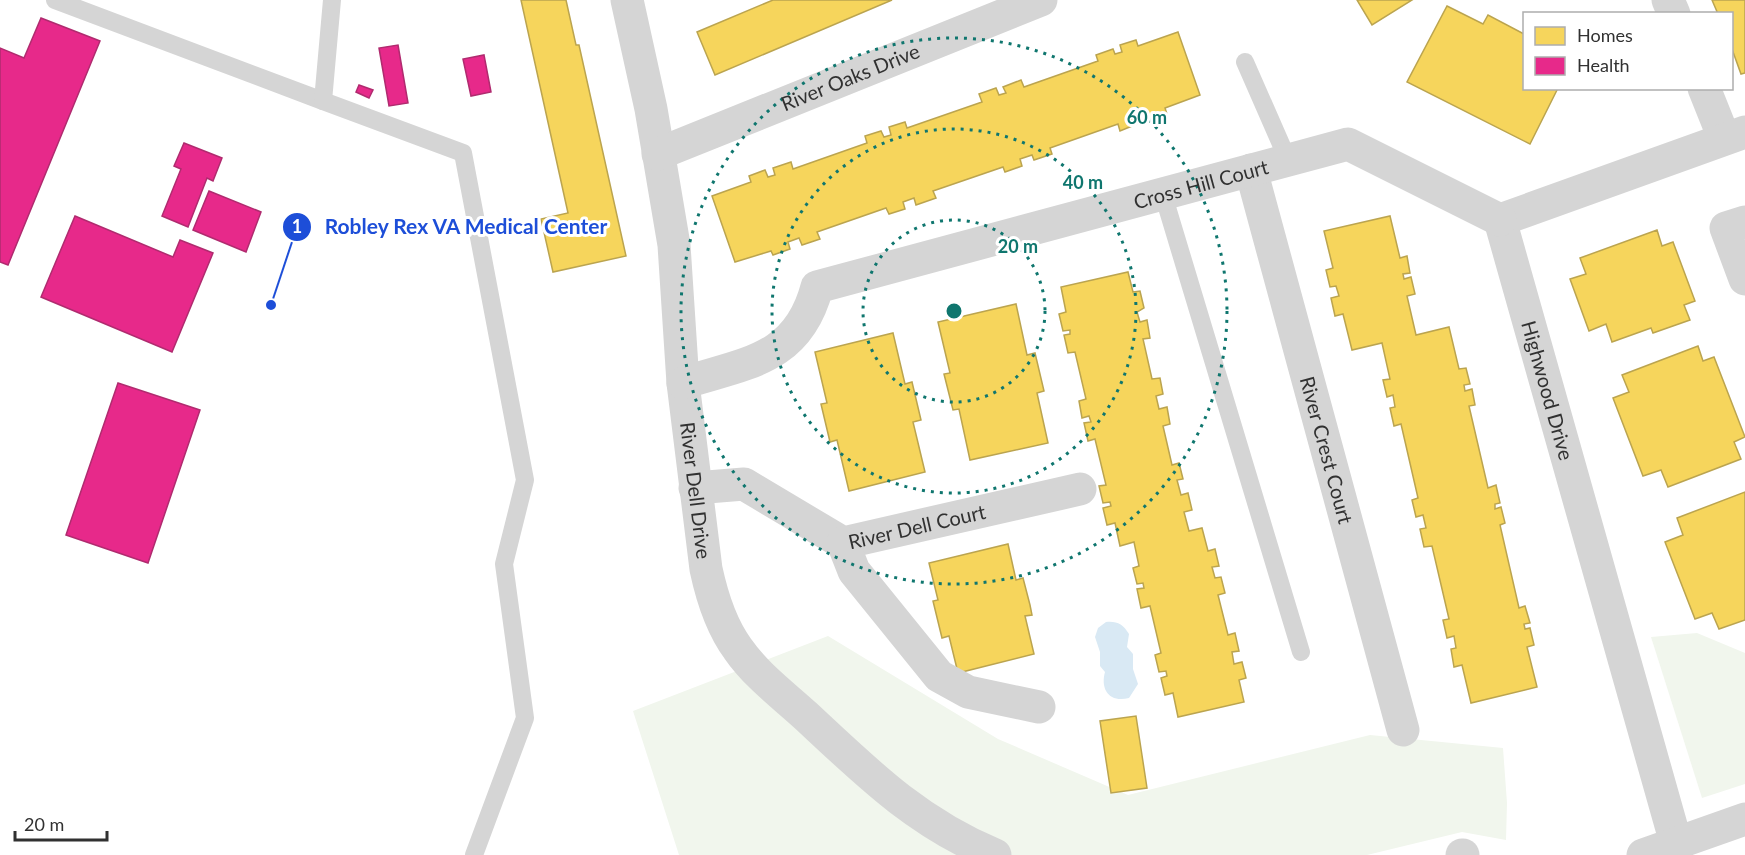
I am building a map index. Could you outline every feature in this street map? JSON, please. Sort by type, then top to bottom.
[{"type":"street","name":"River Dell Drive","points":[[627,0],[674,245],[683,383],[695,488],[712,595],[727,633],[751,665],[851,758],[912,810],[956,838],[995,855]]},
{"type":"street","name":"River Oaks Drive","points":[[658,154],[1041,0]]},
{"type":"street","points":[[1500,220],[1735,135],[1705,90]]},
{"type":"street","name":"Cross Hill Court","points":[[683,383],[776,351],[797,332],[811,312],[817,287],[1348,144],[1500,220]]},
{"type":"street","name":"River Crest Court","points":[[1251,170],[1403,730]]},
{"type":"street","name":"Highwood Drive","points":[[1500,220],[1676,843]]},
{"type":"street","points":[[1745,222],[1726,228],[1745,279]]},
{"type":"street","name":"River Dell Court","points":[[695,488],[744,484],[843,543],[1080,489]]},
{"type":"street","points":[[843,543],[854,571],[939,676],[968,692],[1039,707]]},
{"type":"street","points":[[1643,855],[1745,819]]},
{"type":"lane","points":[[55,0],[462,153],[525,480],[504,564],[525,718],[474,855]]},
{"type":"lane","points":[[323,101],[332,0]]},
{"type":"lane","points":[[1245,62],[1288,160]]},
{"type":"lane","points":[[1162,194],[1301,652]]},
{"type":"shaded area","points":[[1106,622],[1119,624],[1129,634],[1127,647],[1133,654],[1133,669],[1138,684],[1129,698],[1117,699],[1108,694],[1105,689],[1105,672],[1100,666],[1100,652],[1095,637],[1098,628]]},
{"type":"shaded area","points":[[1697,633],[1745,653],[1745,784],[1702,798],[1651,637]]},
{"type":"shaded area","points":[[828,636],[998,739],[1128,795],[1370,735],[1503,748],[1507,803],[1506,840],[1462,832],[1367,855],[679,855],[633,711]]},
{"type":"building: Homes","points":[[521,0],[566,0],[576,45],[579,45],[626,256],[553,272],[541,219],[568,213]]},
{"type":"building: Homes","points":[[773,0],[892,0],[715,75],[697,32]]},
{"type":"building: Homes","points":[[1357,0],[1412,0],[1372,25]]},
{"type":"building: Homes","points":[[1712,0],[1745,0],[1745,73],[1741,74],[1733,52],[1733,12],[1717,12]]},
{"type":"building: Homes","points":[[1447,6],[1483,24],[1488,15],[1523,33],[1523,90],[1557,90],[1530,144],[1407,82]]},
{"type":"building: Homes","points":[[1178,32],[1200,95],[1165,108],[1167,114],[1150,120],[1148,113],[1135,118],[1137,124],[1120,131],[1118,124],[1050,148],[1052,154],[1034,160],[1032,155],[1020,159],[1022,166],[1005,172],[1003,167],[933,191],[936,198],[916,205],[914,198],[903,202],[905,209],[889,214],[886,208],[817,232],[820,239],[802,245],[799,238],[788,242],[790,249],[773,255],[771,251],[735,262],[712,196],[751,182],[749,176],[765,170],[768,177],[775,175],[773,168],[791,162],[793,169],[867,143],[865,136],[881,131],[884,137],[891,135],[889,127],[905,122],[907,128],[982,102],[979,94],[996,88],[999,95],[1006,93],[1003,87],[1021,80],[1024,87],[1098,61],[1096,55],[1113,49],[1115,54],[1122,52],[1120,45],[1136,40],[1138,46]]},
{"type":"building: Homes","points":[[1390,216],[1400,258],[1407,256],[1410,273],[1403,274],[1404,279],[1411,277],[1415,294],[1407,296],[1416,335],[1449,327],[1459,369],[1466,368],[1470,384],[1464,385],[1465,391],[1472,389],[1475,405],[1469,406],[1488,488],[1496,485],[1500,503],[1495,504],[1495,509],[1501,507],[1505,523],[1500,525],[1519,608],[1525,606],[1530,623],[1524,624],[1525,629],[1530,628],[1534,645],[1527,647],[1537,687],[1471,703],[1462,665],[1454,667],[1451,649],[1456,648],[1454,636],[1447,638],[1443,620],[1449,619],[1432,546],[1424,547],[1420,529],[1426,528],[1423,515],[1416,517],[1412,500],[1418,498],[1401,424],[1394,426],[1390,408],[1395,407],[1393,395],[1387,397],[1383,380],[1390,379],[1382,343],[1352,350],[1343,314],[1335,316],[1331,298],[1339,296],[1336,286],[1330,287],[1326,270],[1333,268],[1324,231]]},
{"type":"building: Homes","points":[[1657,230],[1662,246],[1673,242],[1695,301],[1684,305],[1690,320],[1653,333],[1651,328],[1612,342],[1606,324],[1589,331],[1570,279],[1586,274],[1580,258]]},
{"type":"building: Homes","points":[[1128,272],[1133,292],[1140,291],[1144,308],[1137,312],[1140,322],[1147,320],[1150,338],[1143,339],[1152,379],[1160,378],[1163,394],[1156,396],[1159,409],[1167,407],[1170,424],[1163,426],[1172,465],[1179,463],[1183,479],[1177,480],[1181,495],[1188,493],[1192,510],[1184,512],[1189,531],[1202,528],[1208,551],[1215,549],[1219,566],[1212,567],[1215,578],[1221,577],[1225,593],[1218,595],[1228,635],[1235,633],[1239,651],[1232,652],[1234,664],[1242,662],[1246,678],[1239,680],[1244,702],[1178,717],[1173,693],[1165,695],[1161,678],[1167,676],[1166,671],[1159,672],[1155,655],[1161,653],[1150,606],[1141,608],[1137,589],[1144,588],[1143,583],[1137,584],[1133,568],[1139,566],[1134,542],[1120,546],[1115,523],[1107,525],[1103,508],[1111,506],[1110,502],[1103,503],[1099,486],[1106,485],[1095,439],[1088,441],[1084,423],[1091,422],[1089,416],[1082,418],[1079,401],[1086,399],[1075,352],[1068,353],[1064,335],[1070,334],[1070,330],[1063,331],[1059,314],[1066,312],[1061,287]]},
{"type":"building: Homes","points":[[1016,304],[1027,355],[1035,353],[1044,391],[1037,393],[1048,443],[970,460],[959,409],[953,410],[944,374],[950,373],[938,322]]},
{"type":"building: Homes","points":[[893,333],[905,384],[912,382],[921,420],[913,422],[925,472],[849,491],[837,440],[830,442],[821,404],[827,403],[815,352]]},
{"type":"building: Homes","points":[[1698,346],[1703,361],[1714,357],[1745,437],[1734,442],[1741,459],[1668,487],[1661,470],[1643,476],[1613,398],[1629,392],[1622,375]]},
{"type":"building: Homes","points":[[1745,492],[1745,620],[1719,629],[1712,613],[1695,619],[1665,542],[1683,535],[1677,518]]},
{"type":"building: Homes","points":[[1008,544],[1016,580],[1023,578],[1030,605],[1032,615],[1025,616],[1034,654],[958,673],[949,636],[942,638],[933,601],[938,600],[929,563]]},
{"type":"building: Homes","points":[[1136,716],[1147,788],[1111,793],[1100,721]]},
{"type":"building: Health","points":[[41,18],[100,41],[8,265],[0,262],[0,48],[24,58]]},
{"type":"building: Health","points":[[398,45],[408,103],[389,106],[379,48]]},
{"type":"building: Health","points":[[484,55],[491,92],[471,96],[463,59]]},
{"type":"building: Health","points":[[359,85],[373,90],[369,98],[356,92]]},
{"type":"building: Health","points":[[184,143],[222,158],[213,181],[207,178],[188,227],[162,216],[181,169],[174,166]]},
{"type":"building: Health","points":[[209,191],[261,212],[246,252],[193,230]]},
{"type":"building: Health","points":[[75,216],[173,257],[180,240],[213,253],[172,352],[41,297]]},
{"type":"building: Health","points":[[118,383],[200,410],[148,563],[66,535]]},
{"type":"place","name":"Robley Rex VA Medical Center","points":[[271,305]]}]
